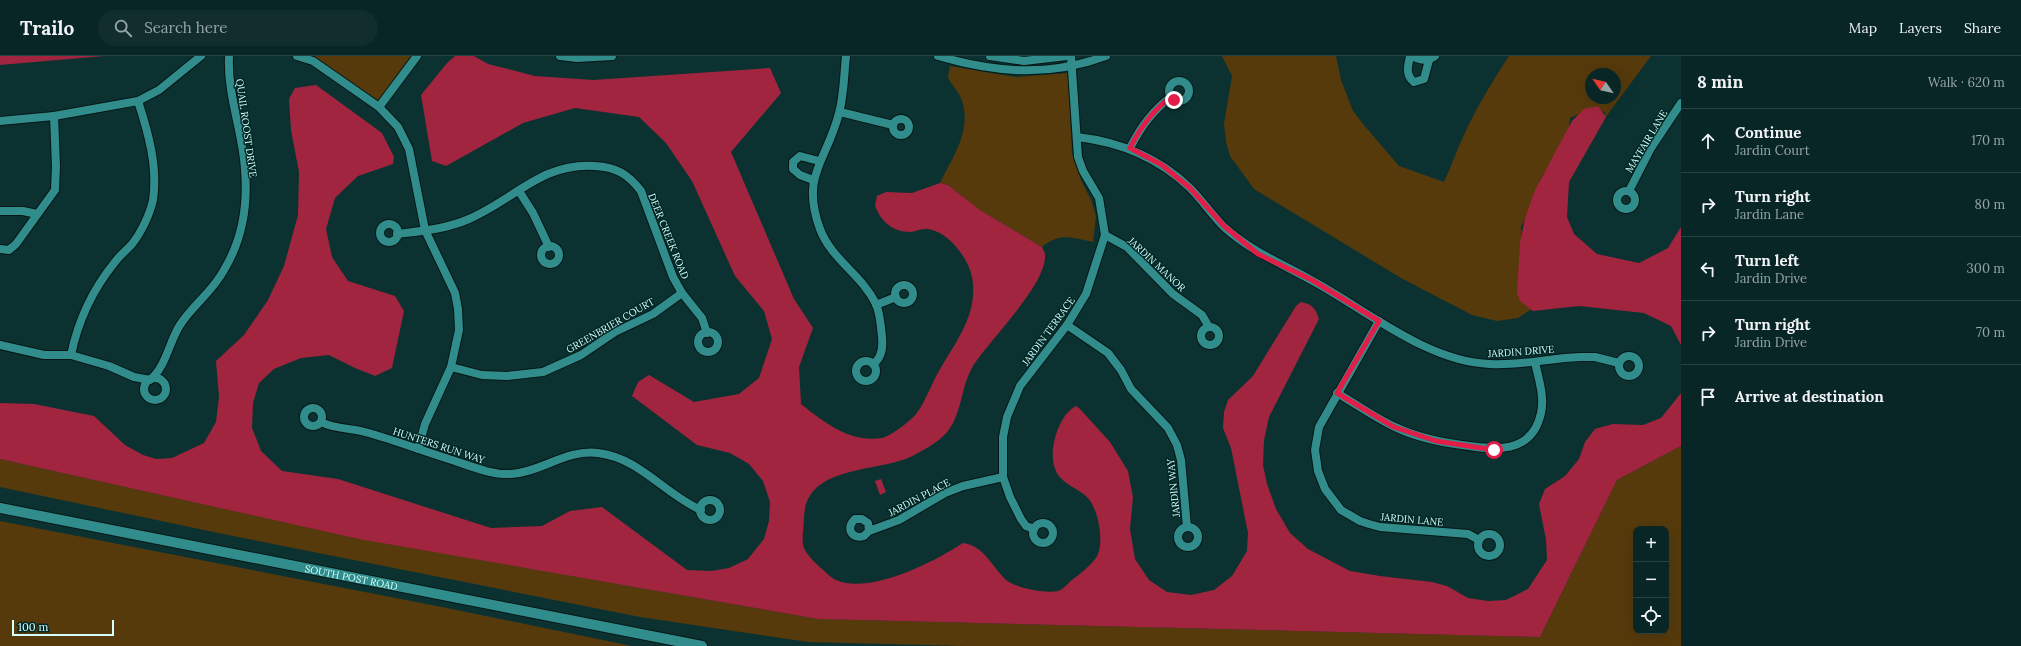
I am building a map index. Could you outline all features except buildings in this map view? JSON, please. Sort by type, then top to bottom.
[{"type":"street","points":[[0,121],[54,116],[138,101],[159,90],[201,56]]},
{"type":"street","name":"QUAIL ROOST DRIVE","points":[[0,345],[44,355],[71,355],[109,366],[134,377],[150,380],[159,370],[180,325],[208,294],[224,271],[238,242],[245,207],[245,170],[231,96],[229,56]]},
{"type":"street","points":[[297,56],[313,61],[380,107],[398,127],[409,149],[425,230],[455,293],[458,309],[459,330],[451,367],[425,424],[418,449]]},
{"type":"street","points":[[380,107],[417,56]]},
{"type":"street","points":[[560,56],[577,58],[612,56]]},
{"type":"street","points":[[846,56],[840,112],[832,137],[819,161],[813,180],[813,208],[820,230],[832,251],[866,287],[876,305],[883,345],[878,360],[873,364]]},
{"type":"street","points":[[938,56],[980,67],[1014,72],[1072,66],[1106,56]]},
{"type":"street","points":[[990,56],[1024,61],[1067,56]]},
{"type":"street","name":"JARDIN TERRACE","points":[[1034,529],[1026,526],[1021,519],[1010,498],[1003,477],[1003,436],[1014,398],[1020,386],[1067,325],[1086,294],[1105,235],[1099,198],[1083,171],[1078,157],[1072,66],[1070,56]]},
{"type":"street","points":[[1411,56],[1422,60],[1432,58],[1424,79],[1414,82],[1409,78],[1407,73],[1411,56]]},
{"type":"street","points":[[1130,148],[1141,128],[1164,102],[1171,97]]},
{"type":"street","points":[[71,355],[83,313],[96,289],[115,262],[133,243],[144,224],[152,201],[154,175],[152,156],[138,101]]},
{"type":"street","name":"MAYFAIR LANE","points":[[1629,191],[1651,148],[1681,103]]},
{"type":"street","points":[[840,112],[893,125]]},
{"type":"street","points":[[0,249],[9,250],[13,248],[54,190],[56,166],[54,116]]},
{"type":"street","name":"JARDIN DRIVE","points":[[1077,137],[1130,148],[1162,165],[1190,188],[1224,226],[1258,254],[1312,280],[1379,321],[1438,354],[1462,360],[1490,364],[1535,362],[1564,357],[1595,357],[1619,363]]},
{"type":"street","points":[[813,180],[796,172],[793,169],[793,162],[800,156],[819,161]]},
{"type":"street","name":"DEER CREEK ROAD","points":[[398,234],[449,227],[469,219],[496,206],[537,178],[554,170],[574,166],[609,167],[623,172],[632,179],[640,191],[673,276],[682,293],[702,318],[707,332]]},
{"type":"street","points":[[519,191],[533,213],[549,246]]},
{"type":"street","points":[[0,211],[23,210],[37,214]]},
{"type":"street","name":"JARDIN MANOR","points":[[1105,235],[1127,247],[1173,294],[1202,315],[1209,327]]},
{"type":"street","name":"GREENBRIER COURT","points":[[451,367],[482,375],[507,376],[543,372],[581,355],[615,332],[654,314],[682,293]]},
{"type":"street","points":[[876,305],[896,297]]},
{"type":"street","name":"JARDIN LANE","points":[[1379,321],[1319,426],[1315,450],[1318,471],[1324,489],[1341,510],[1360,521],[1380,527],[1468,534],[1479,540]]},
{"type":"street","name":"JARDIN WAY","points":[[1067,325],[1108,353],[1121,370],[1131,389],[1168,428],[1177,445],[1181,460],[1187,527]]},
{"type":"street","points":[[1337,393],[1394,427],[1436,441],[1494,450],[1516,446],[1529,436],[1536,426],[1542,412],[1542,399],[1535,362]]},
{"type":"street","name":"HUNTERS RUN WAY","points":[[321,422],[331,427],[364,432],[484,471],[509,474],[528,472],[557,459],[577,453],[598,453],[618,458],[637,466],[687,504],[701,510]]},
{"type":"street","name":"JARDIN PLACE","points":[[869,531],[884,527],[899,520],[945,493],[963,486],[1003,477]]},
{"type":"street","name":"SOUTH POST ROAD","points":[[0,508],[702,646]]},
{"type":"shaded area","points":[[0,56],[104,56],[0,65]]},
{"type":"shaded area","points":[[297,56],[417,56],[379,107],[313,61]]},
{"type":"shaded area","points":[[455,56],[474,56],[488,64],[535,76],[593,80],[770,68],[781,93],[731,152],[794,299],[813,328],[799,367],[801,404],[828,424],[848,434],[870,439],[886,437],[900,428],[916,414],[923,404],[936,376],[963,329],[971,310],[973,298],[972,275],[964,257],[954,244],[942,234],[928,229],[910,232],[893,228],[884,221],[877,211],[875,205],[877,196],[886,192],[912,193],[940,183],[948,185],[980,210],[1042,247],[1045,255],[1043,267],[1037,281],[1016,312],[973,366],[966,382],[953,424],[948,431],[924,450],[902,460],[848,472],[831,478],[817,487],[808,500],[804,518],[804,548],[814,562],[836,580],[850,583],[866,583],[883,580],[919,567],[951,551],[963,543],[982,552],[1005,579],[1015,585],[1030,590],[1046,592],[1053,592],[1062,589],[1094,561],[1100,548],[1099,524],[1094,508],[1086,496],[1058,475],[1054,463],[1054,445],[1059,426],[1064,417],[1076,406],[1110,442],[1128,471],[1133,497],[1130,529],[1135,559],[1149,580],[1167,592],[1191,595],[1214,590],[1232,576],[1247,551],[1248,533],[1231,448],[1223,428],[1224,412],[1228,400],[1253,376],[1296,306],[1301,302],[1308,304],[1313,308],[1319,319],[1269,417],[1264,440],[1263,465],[1267,484],[1276,509],[1290,533],[1308,549],[1350,571],[1432,582],[1447,586],[1468,598],[1488,601],[1506,600],[1528,589],[1547,560],[1546,540],[1539,504],[1545,489],[1565,476],[1579,459],[1585,442],[1595,429],[1613,424],[1643,425],[1661,418],[1681,393],[1681,446],[1617,480],[1540,637],[818,619],[359,539],[0,459],[0,403],[34,404],[94,416],[125,445],[143,455],[156,459],[172,458],[204,443],[216,422],[219,397],[216,361],[244,335],[268,300],[284,266],[298,215],[299,172],[291,130],[289,99],[295,88],[316,85],[382,133],[394,157],[393,164],[358,176],[335,198],[326,229],[332,257],[348,281],[395,296],[404,311],[392,368],[375,376],[329,355],[301,358],[274,369],[259,383],[253,403],[252,428],[261,451],[282,471],[338,479],[491,528],[542,526],[570,511],[602,507],[687,570],[711,571],[729,568],[748,559],[764,539],[769,521],[770,502],[763,481],[749,464],[730,453],[697,445],[632,396],[638,382],[649,375],[694,402],[739,394],[759,378],[772,339],[764,311],[735,276],[692,181],[666,143],[639,117],[575,108],[523,123],[446,166],[432,161],[421,95],[447,63]]},
{"type":"shaded area","points":[[1222,56],[1336,56],[1341,80],[1353,111],[1399,166],[1444,182],[1473,116],[1490,85],[1509,56],[1651,56],[1621,96],[1621,68],[1585,68],[1585,104],[1615,104],[1605,118],[1605,113],[1595,107],[1570,118],[1568,139],[1558,157],[1545,171],[1539,182],[1538,189],[1521,227],[1523,256],[1521,277],[1518,284],[1519,292],[1535,307],[1518,318],[1497,321],[1472,315],[1401,278],[1254,189],[1230,156],[1226,142],[1224,124],[1232,76]]},
{"type":"shaded area","points":[[950,66],[1015,77],[1068,73],[1072,153],[1081,180],[1091,200],[1096,216],[1093,242],[1066,237],[1055,239],[1042,247],[980,210],[948,185],[940,183],[955,154],[963,134],[964,123],[964,112],[961,98],[948,78]]},
{"type":"shaded area","points":[[1598,106],[1606,117],[1569,182],[1567,217],[1574,234],[1597,254],[1639,263],[1668,248],[1681,227],[1681,345],[1671,326],[1644,313],[1579,306],[1533,311],[1520,301],[1517,293],[1520,243],[1525,218],[1535,190],[1572,121],[1584,109]]},
{"type":"shaded area","points":[[1681,446],[1681,646],[965,646],[808,642],[640,617],[223,534],[0,487],[0,459],[356,538],[818,619],[1540,637],[1617,480]]},
{"type":"shaded area","points":[[881,479],[886,492],[880,495],[875,481]]},
{"type":"shaded area","points":[[0,521],[442,607],[632,646],[0,646]]},
{"type":"route","points":[[1174,100],[1171,97],[1164,102],[1141,128],[1130,148],[1162,165],[1190,188],[1224,226],[1258,254],[1312,280],[1379,321],[1337,393],[1394,427],[1436,441],[1494,450]]}]
